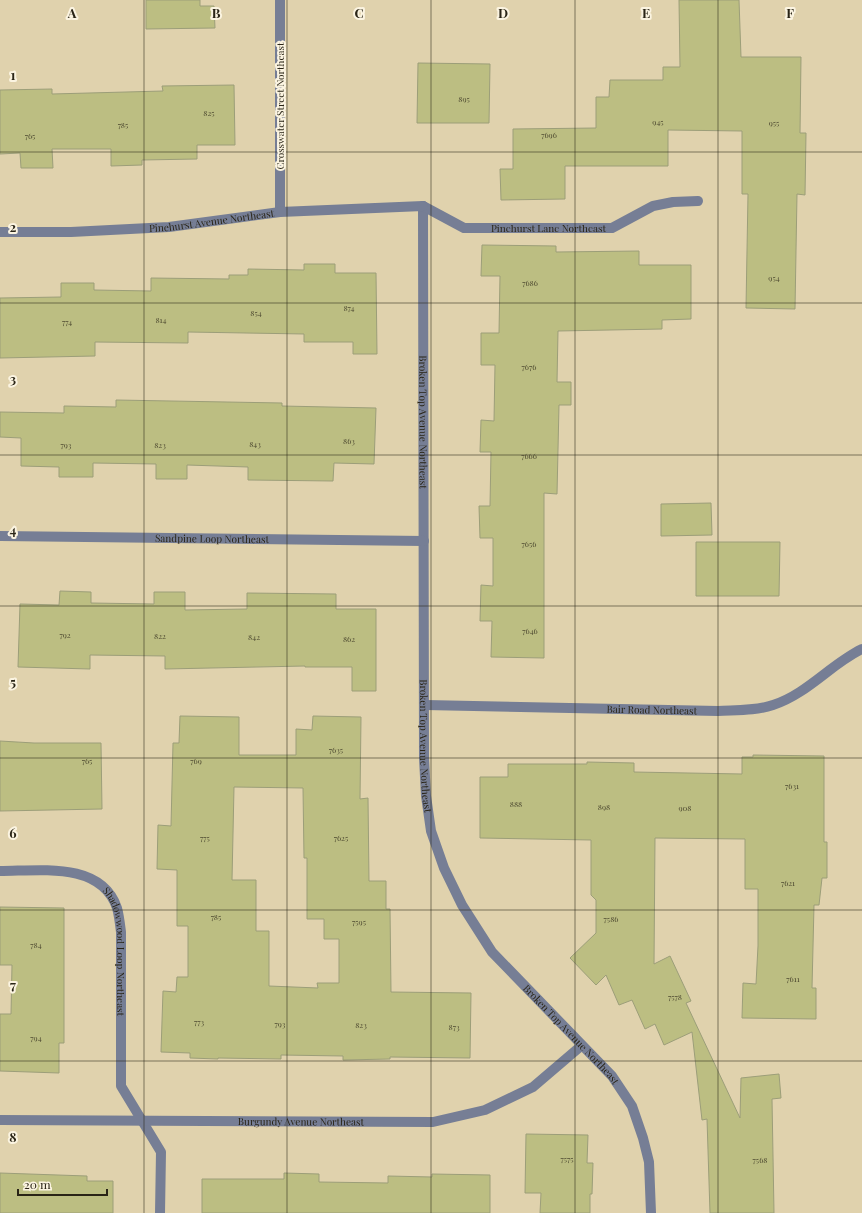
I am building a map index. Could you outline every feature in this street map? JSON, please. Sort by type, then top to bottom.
[{"type":"street","name":"Crosswater Street Northeast","points":[[280,0],[280,212]]},
{"type":"street","name":"Pinehurst Lane Northeast","points":[[423,206],[464,228],[612,228],[653,206],[672,202],[698,201]]},
{"type":"street","name":"Pinehurst Avenue Northeast","points":[[0,232],[71,232],[169,227],[280,212],[423,206]]},
{"type":"street","name":"Broken Top Avenue Northeast","points":[[423,206],[426,796],[431,831],[444,868],[462,906],[492,952],[581,1046],[612,1076],[632,1106],[643,1138],[649,1162],[651,1213]]},
{"type":"street","name":"Sandpine Loop Northeast","points":[[0,536],[424,541]]},
{"type":"street","name":"Bair Road Northeast","points":[[425,705],[718,711],[753,709],[773,705],[793,696],[862,649]]},
{"type":"street","name":"Shadowwood Loop Northeast","points":[[0,870],[70,871],[94,879],[108,893],[117,907],[121,932],[121,1086],[161,1152],[160,1213]]},
{"type":"street","name":"Burgundy Avenue Northeast","points":[[0,1120],[433,1122],[485,1110],[533,1087],[581,1046]]},
{"type":"building","points":[[146,0],[200,0],[200,6],[214,6],[215,28],[146,29]]},
{"type":"building","points":[[679,0],[739,0],[741,57],[801,57],[800,133],[806,133],[805,195],[797,194],[795,309],[746,308],[748,194],[742,194],[742,131],[668,130],[668,166],[565,166],[565,199],[501,200],[500,169],[513,169],[513,129],[596,128],[596,97],[609,97],[610,80],[663,80],[663,67],[680,67]]},
{"type":"building","points":[[418,63],[490,64],[489,123],[417,123]]},
{"type":"building","points":[[234,85],[235,145],[197,145],[197,159],[142,160],[142,165],[111,166],[111,149],[52,149],[53,168],[21,168],[20,153],[0,154],[0,90],[52,89],[52,94],[163,91],[162,86]]},
{"type":"building","points":[[482,245],[556,246],[556,252],[639,251],[639,265],[691,265],[691,319],[662,320],[662,329],[558,331],[557,382],[571,382],[571,405],[559,405],[557,494],[544,493],[544,658],[491,657],[492,621],[480,621],[481,585],[493,586],[493,538],[480,538],[479,506],[490,506],[491,452],[480,452],[481,420],[494,421],[495,365],[481,365],[481,333],[499,333],[500,276],[481,276]]},
{"type":"building","points":[[304,264],[335,264],[335,273],[376,273],[377,354],[353,354],[353,342],[304,342],[304,334],[188,332],[188,343],[95,342],[95,356],[0,358],[0,298],[61,297],[61,283],[94,283],[94,290],[151,291],[151,278],[229,279],[229,275],[248,275],[248,269],[304,270]]},
{"type":"building","points":[[116,400],[282,403],[282,406],[376,408],[374,464],[334,463],[333,481],[248,480],[248,467],[187,465],[187,479],[156,479],[156,464],[93,463],[93,477],[59,477],[59,467],[21,466],[21,438],[0,437],[0,412],[64,413],[64,406],[116,407]]},
{"type":"building","points":[[711,503],[712,535],[661,536],[661,504]]},
{"type":"building","points":[[696,542],[780,542],[779,596],[696,596]]},
{"type":"building","points":[[60,591],[91,592],[91,603],[154,604],[154,592],[185,592],[185,610],[247,609],[247,593],[336,594],[336,609],[376,609],[376,691],[352,691],[352,667],[305,666],[165,669],[165,656],[90,655],[90,669],[18,667],[20,604],[59,605]]},
{"type":"building","points":[[180,716],[239,717],[239,755],[296,755],[296,729],[312,730],[313,716],[361,717],[360,799],[368,798],[369,881],[386,881],[386,909],[390,909],[391,992],[471,993],[470,1058],[390,1057],[390,1059],[343,1060],[343,1056],[281,1055],[281,1059],[218,1059],[190,1058],[190,1053],[161,1052],[163,991],[176,992],[177,977],[188,977],[188,926],[177,926],[177,870],[157,869],[158,825],[171,826],[173,743],[179,743]],"holes":[[[234,787],[303,788],[304,858],[307,858],[307,919],[324,919],[324,939],[339,939],[339,983],[317,983],[318,988],[269,986],[269,931],[256,931],[256,880],[232,880]]]},
{"type":"building","points":[[0,741],[34,743],[101,743],[102,809],[0,811]]},
{"type":"building","points":[[753,755],[824,756],[824,842],[827,842],[827,878],[822,878],[819,905],[814,905],[812,988],[816,988],[816,1019],[742,1018],[743,983],[756,984],[758,946],[758,889],[745,889],[745,839],[655,838],[654,964],[670,956],[691,1001],[686,1003],[740,1118],[741,1078],[779,1074],[781,1098],[772,1099],[774,1213],[710,1213],[707,1119],[702,1120],[692,1032],[664,1045],[655,1024],[645,1029],[632,1000],[619,1005],[606,975],[596,985],[570,958],[596,933],[596,900],[591,895],[591,840],[480,838],[480,777],[508,777],[508,764],[587,764],[587,762],[634,763],[634,772],[742,774],[742,757],[753,757]]},
{"type":"building","points":[[0,907],[64,908],[64,1043],[59,1043],[59,1073],[0,1071],[0,1014],[11,1014],[12,965],[0,965]]},
{"type":"building","points":[[526,1134],[588,1135],[587,1163],[593,1163],[590,1213],[540,1213],[541,1193],[525,1193]]},
{"type":"building","points":[[0,1173],[87,1176],[87,1181],[113,1181],[113,1213],[0,1213]]},
{"type":"building","points":[[284,1173],[319,1174],[319,1182],[388,1183],[388,1176],[432,1177],[432,1174],[490,1175],[490,1213],[202,1213],[202,1179],[284,1179]]}]
